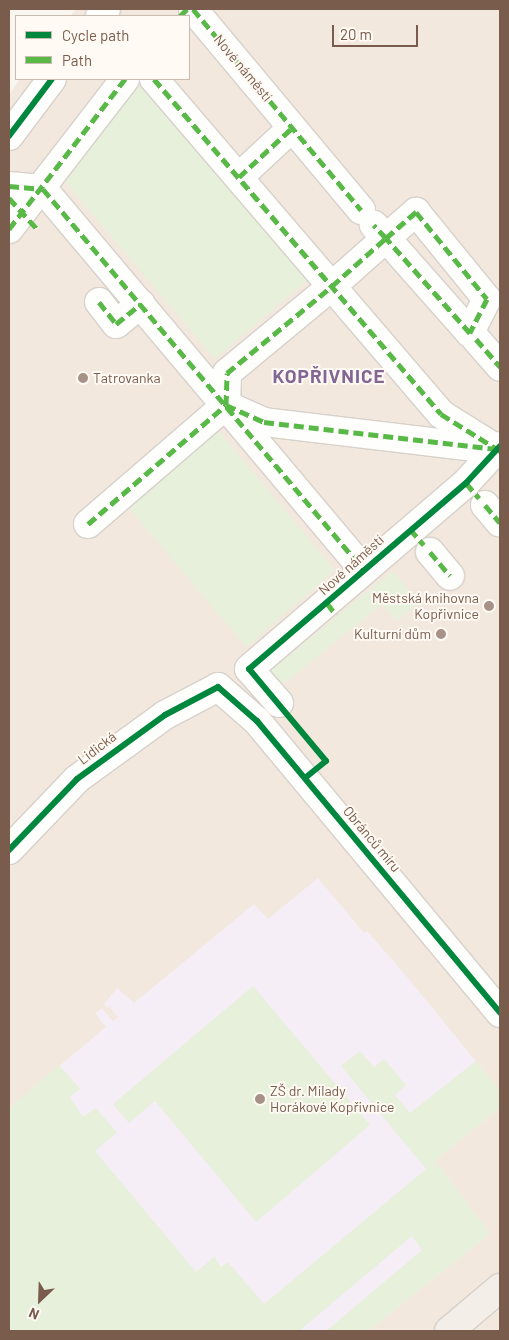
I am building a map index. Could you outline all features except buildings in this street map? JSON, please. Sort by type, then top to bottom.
[{"type":"main road","points":[[449,1331],[500,1288]]},
{"type":"street","name":"Nové náměstí","points":[[193,9],[374,224],[332,286],[227,373],[226,405]]},
{"type":"street","points":[[9,136],[51,80]]},
{"type":"street","points":[[20,218],[124,80]]},
{"type":"street","points":[[155,80],[441,414],[499,449]]},
{"type":"street","points":[[239,177],[292,128]]},
{"type":"street","points":[[9,186],[43,189]]},
{"type":"street","name":"Nové náměstí","points":[[43,189],[364,570]]},
{"type":"street","points":[[99,302],[116,324],[141,304]]},
{"type":"street","points":[[476,339],[500,367]]},
{"type":"street","name":"Nové náměstí","points":[[226,405],[264,422],[499,449],[483,502],[421,542],[364,570],[332,609],[249,669],[279,703]]},
{"type":"street","points":[[88,524],[226,405]]},
{"type":"street","points":[[421,542],[450,576]]},
{"type":"street","name":"Lidická","points":[[9,850],[77,779],[165,715],[218,687]]},
{"type":"street","name":"Obránců míru","points":[[218,687],[257,721],[500,1013]]},
{"type":"shaded area","points":[[77,9],[500,9],[500,1331],[9,1331],[9,95],[19,80],[190,80],[190,15],[71,15]]},
{"type":"shaded area","name":"ZŠ dr. Milady Horákové Kopřivnice","points":[[318,878],[364,933],[367,931],[408,978],[500,1091],[500,1107],[435,1161],[489,1232],[488,1235],[368,1331],[9,1331],[9,1108],[106,1027],[95,1013],[102,1008],[113,1021],[118,1017],[110,1008],[112,1004],[108,1008],[104,1004],[117,988],[134,1003],[254,904],[268,919]]},
{"type":"green space","points":[[145,80],[311,277],[215,359],[62,178]]},
{"type":"green space","points":[[217,429],[335,570],[246,647],[126,504]]},
{"type":"green space","points":[[393,571],[419,603],[397,621],[382,604],[276,690],[265,675]]},
{"type":"green space","points":[[253,986],[370,1125],[256,1222],[155,1101],[129,1123],[113,1104]]},
{"type":"green space","points":[[360,1051],[374,1067],[384,1059],[406,1085],[395,1095],[410,1113],[476,1061],[500,1091],[500,1107],[435,1161],[489,1232],[488,1235],[368,1331],[326,1331],[422,1250],[412,1236],[299,1331],[9,1331],[9,1108],[59,1065],[80,1089],[70,1097],[83,1117],[96,1108],[117,1133],[95,1151],[196,1272],[214,1257],[221,1267],[228,1262],[264,1304],[426,1169],[341,1066]]},
{"type":"marked path","points":[[181,15],[187,9]]},
{"type":"marked path","points":[[193,9],[361,210]]},
{"type":"marked path","points":[[9,229],[124,80]]},
{"type":"marked path","points":[[155,80],[441,414],[500,451]]},
{"type":"marked path","points":[[239,177],[292,128]]},
{"type":"marked path","points":[[9,186],[43,189],[364,570]]},
{"type":"marked path","points":[[9,198],[38,230]]},
{"type":"marked path","points":[[226,405],[227,373],[332,286],[386,238],[416,212],[487,299],[470,333],[386,238],[374,225]]},
{"type":"marked path","points":[[99,302],[116,324],[141,304]]},
{"type":"marked path","points":[[476,339],[500,367]]},
{"type":"marked path","points":[[88,524],[226,405],[264,422],[496,449]]},
{"type":"marked path","points":[[466,483],[479,498]]},
{"type":"marked path","points":[[485,505],[500,523]]},
{"type":"marked path","points":[[410,529],[424,545]]},
{"type":"marked path","points":[[430,552],[450,576]]},
{"type":"marked path","points":[[327,603],[336,615]]},
{"type":"cycle path","points":[[9,136],[51,80]]},
{"type":"cycle path","points":[[305,778],[326,761],[249,669],[466,483],[500,446]]},
{"type":"cycle path","points":[[9,850],[77,779],[165,715],[218,687],[257,721],[500,1013]]},
{"type":"place","name":"Tatrovanka","points":[[83,378]]},
{"type":"place","name":"Městská knihovna Kopřivnice","points":[[489,606]]},
{"type":"place","name":"Kulturní dům","points":[[441,634]]},
{"type":"place","name":"ZŠ dr. Milady Horákové Kopřivnice","points":[[260,1099]]},
{"type":"district","name":"KOPŘIVNICE","points":[[329,376]]}]
